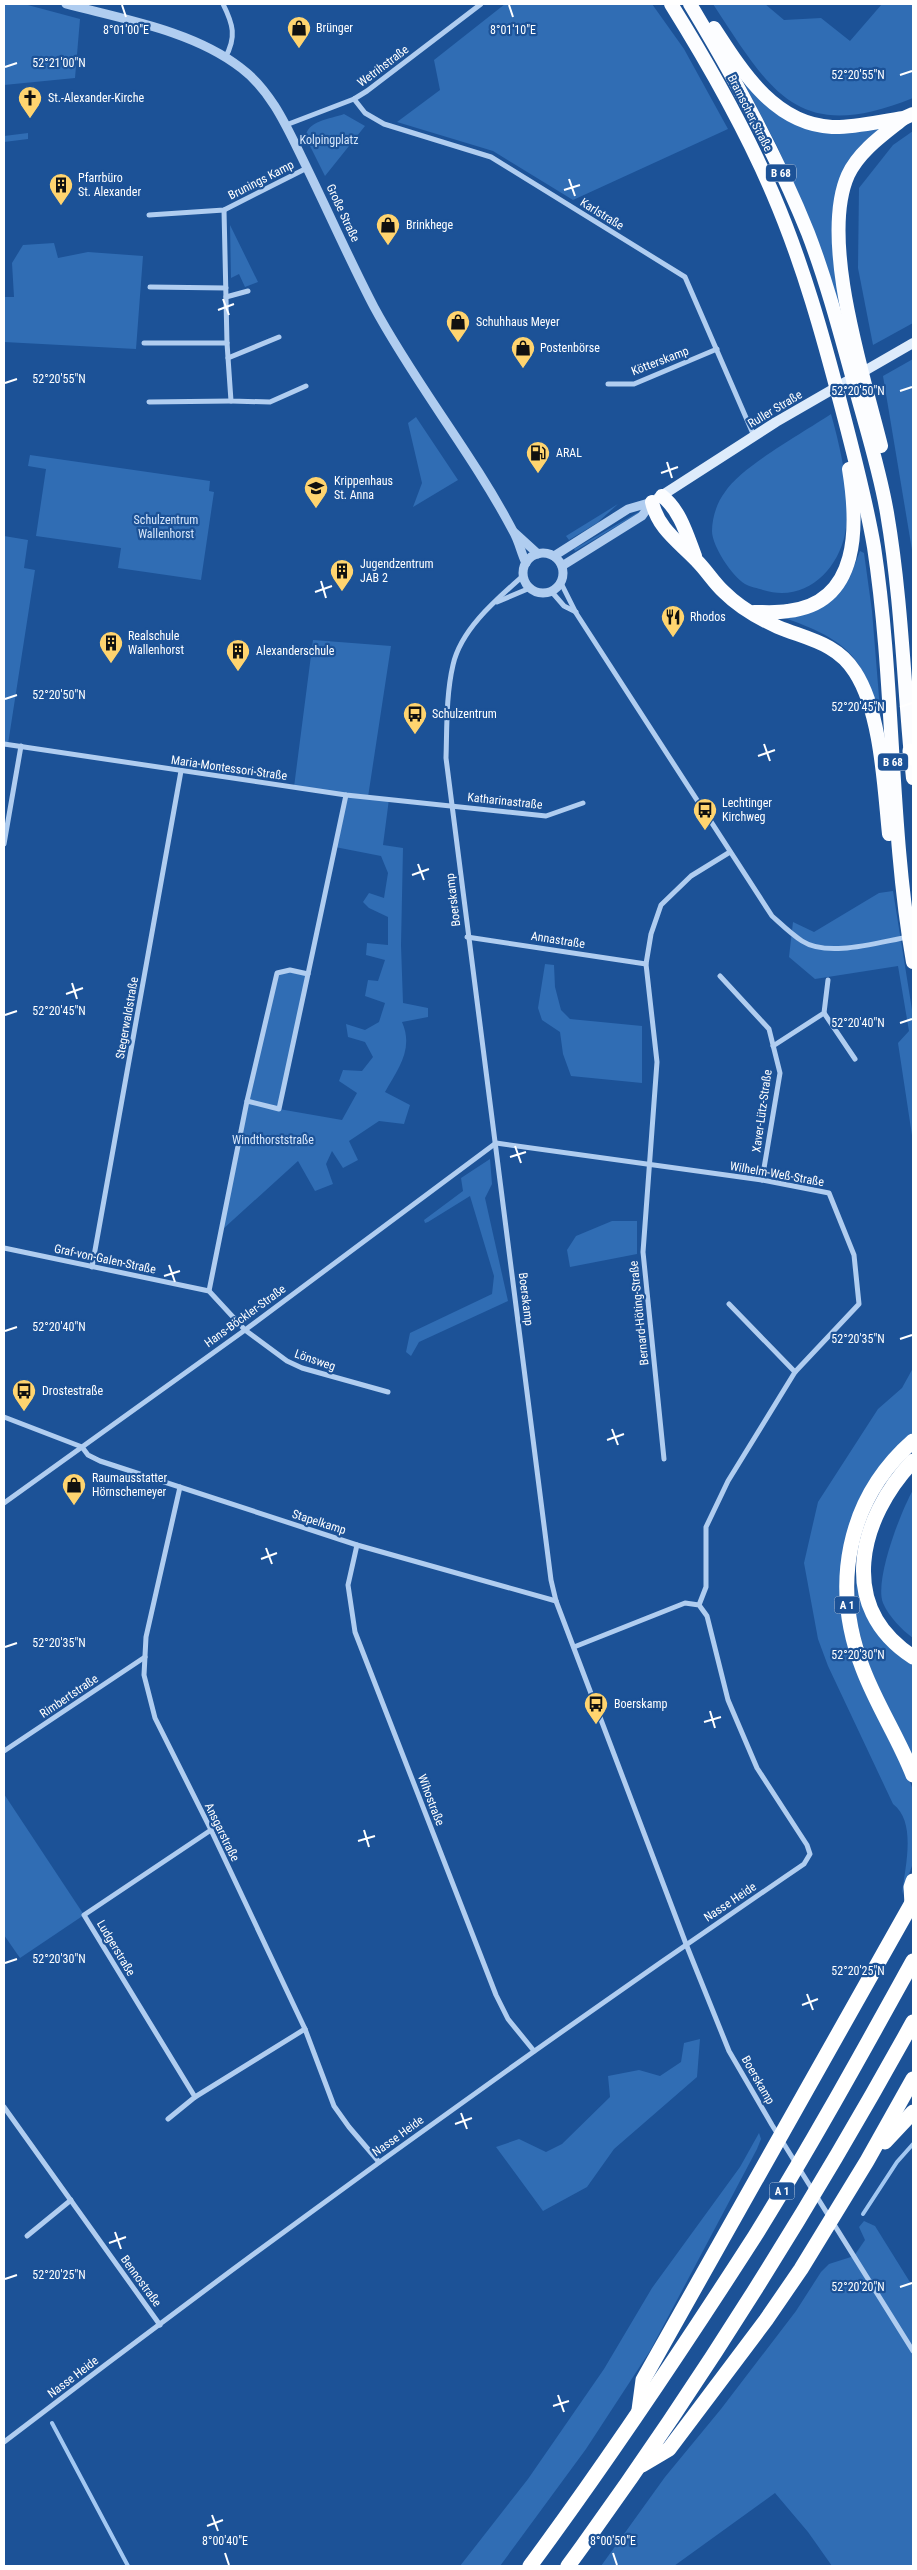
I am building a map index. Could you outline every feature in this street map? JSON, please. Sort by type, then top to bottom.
[{"type":"highway","name":"Bramscher Straße","points":[[671,4],[723,91],[774,195],[802,269],[828,354],[852,446]]},
{"type":"highway","name":"Bramscher Straße","points":[[690,4],[758,123],[808,234],[849,343]]},
{"type":"highway","points":[[699,4],[752,84],[787,113],[813,124],[833,127],[908,116]]},
{"type":"highway","points":[[849,343],[838,233],[842,191],[858,159],[908,116]]},
{"type":"highway","name":"B 68","points":[[849,343],[866,408],[882,451],[877,464],[887,511],[898,590],[913,778]]},
{"type":"highway","points":[[751,612],[789,611],[806,607],[823,598],[836,587],[845,574],[852,551],[854,517],[849,464],[852,446]]},
{"type":"highway","name":"B 68","points":[[852,446],[874,546],[908,930],[913,962]]},
{"type":"highway","points":[[697,561],[679,517],[669,501],[657,499],[656,516],[667,532],[697,561],[725,594],[751,612],[778,627],[810,637],[829,646],[855,672],[865,694],[874,722],[899,914],[908,930]]},
{"type":"highway","name":"A 1","points":[[913,1441],[886,1469],[870,1493],[858,1517],[848,1564],[846,1594],[854,1646],[864,1672],[913,1776]]},
{"type":"highway","points":[[913,1461],[887,1493],[875,1514],[865,1547],[863,1570],[866,1595],[872,1613],[898,1647],[913,1657]]},
{"type":"highway","points":[[639,2414],[643,2380],[912,1902],[911,1887],[913,1881]]},
{"type":"highway","name":"A 1","points":[[530,2566],[639,2414],[756,2234],[850,2075],[913,1961]]},
{"type":"highway","name":"A 1","points":[[568,2566],[638,2467],[780,2253],[913,2022]]},
{"type":"highway","points":[[638,2467],[670,2449],[801,2269],[867,2161],[913,2079]]},
{"type":"highway","points":[[867,2161],[913,2112]]},
{"type":"main road","name":"Ruller Straße","points":[[657,499],[754,436],[913,343]]},
{"type":"street","name":"Große Straße","points":[[66,4],[163,31],[209,49],[241,68],[257,83],[286,125],[374,307],[426,394],[466,453],[515,533],[526,563]]},
{"type":"street","points":[[222,4],[234,28],[232,46],[225,58]]},
{"type":"street","name":"Wetrihstraße","points":[[286,125],[354,99],[481,4]]},
{"type":"street","name":"Karlstraße","points":[[354,99],[364,113],[384,124],[491,157],[685,277],[754,436]]},
{"type":"street","name":"Brunings Kamp","points":[[149,215],[224,210],[307,168]]},
{"type":"street","name":"Brunings Kamp","points":[[224,210],[226,343],[231,401]]},
{"type":"street","points":[[150,287],[226,288]]},
{"type":"street","points":[[226,297],[248,291]]},
{"type":"street","points":[[228,358],[279,337]]},
{"type":"street","points":[[144,343],[226,343]]},
{"type":"street","name":"Kötterskamp","points":[[608,384],[634,384],[717,349]]},
{"type":"street","points":[[149,402],[270,402],[306,386]]},
{"type":"street","name":"Ruller Straße","points":[[554,556],[628,509],[657,499]]},
{"type":"street","name":"Ruller Straße","points":[[562,566],[642,516],[657,499]]},
{"type":"street","name":"Große Straße","points":[[515,533],[538,554]]},
{"type":"street","points":[[561,583],[551,591],[540,593],[530,588],[524,575],[526,563],[538,554],[554,556],[562,566],[561,583],[576,613],[772,916],[803,942],[828,948],[857,947],[908,930]]},
{"type":"street","name":"Boerskamp","points":[[524,575],[471,629],[460,646],[453,664],[447,706],[446,758],[550,1580],[556,1601],[686,1944],[729,2050],[772,2125],[913,2351]]},
{"type":"street","name":"Boerskamp","points":[[496,602],[530,588]]},
{"type":"street","points":[[551,591],[564,606],[576,613]]},
{"type":"street","name":"Maria-Montessori-Straße","points":[[4,744],[346,795],[451,805]]},
{"type":"street","points":[[4,844],[21,746]]},
{"type":"street","name":"Stegerwaldstraße","points":[[92,1267],[181,771]]},
{"type":"street","points":[[247,1101],[279,1109],[346,795]]},
{"type":"street","name":"Katharinastraße","points":[[451,805],[546,816],[584,803]]},
{"type":"street","name":"Bernard-Höting-Straße","points":[[664,1459],[643,1252],[657,1062],[646,964],[651,934],[661,905],[691,876],[730,852]]},
{"type":"street","name":"Annastraße","points":[[468,937],[646,964]]},
{"type":"street","points":[[244,1330],[209,1291],[247,1101],[277,972],[290,970],[308,974]]},
{"type":"street","name":"Xaver-Lütz-Straße","points":[[720,976],[768,1029],[780,1072],[762,1180]]},
{"type":"street","points":[[828,980],[824,1013],[855,1059]]},
{"type":"street","points":[[773,1046],[824,1013]]},
{"type":"street","name":"Wilhelm-Weß-Straße","points":[[496,1143],[762,1180],[829,1193],[854,1255],[859,1304],[795,1372],[728,1481],[706,1527],[706,1587],[699,1605]]},
{"type":"street","name":"Hans-Böckler-Straße","points":[[4,1503],[244,1330],[496,1143]]},
{"type":"street","name":"Graf-von-Galen-Straße","points":[[4,1248],[209,1291]]},
{"type":"street","points":[[729,1304],[795,1372]]},
{"type":"street","name":"Lönsweg","points":[[244,1330],[288,1362],[302,1368],[388,1392]]},
{"type":"street","points":[[4,1417],[82,1447]]},
{"type":"street","name":"Stapelkamp","points":[[82,1447],[88,1455],[100,1461],[357,1545],[556,1601]]},
{"type":"street","name":"Ansgarstraße","points":[[180,1487],[146,1637],[144,1676],[155,1718],[211,1830],[304,2029],[334,2106],[349,2128],[378,2162]]},
{"type":"street","name":"Wihostraße","points":[[357,1545],[348,1585],[355,1632],[496,1995],[508,2019],[534,2051]]},
{"type":"street","points":[[574,1647],[685,1603],[699,1605]]},
{"type":"street","name":"Nasse Heide","points":[[4,2442],[378,2162],[686,1944],[804,1864],[810,1854],[807,1845],[757,1768],[728,1700],[707,1616],[699,1605]]},
{"type":"street","name":"Rimbertstraße","points":[[4,1751],[145,1657]]},
{"type":"street","name":"Ludgerstraße","points":[[195,2097],[84,1915],[211,1830]]},
{"type":"street","points":[[168,2120],[195,2097],[304,2029]]},
{"type":"street","name":"Bennostraße","points":[[4,2107],[160,2325]]},
{"type":"street","points":[[27,2236],[71,2200]]},
{"type":"green space","points":[[4,4],[24,4],[80,19],[75,78],[4,85]]},
{"type":"green space","points":[[505,4],[652,4],[684,49],[728,129],[573,200],[493,151],[397,122],[440,90],[434,60]]},
{"type":"green space","points":[[713,4],[765,4],[784,20],[821,18],[850,41],[882,4],[913,4],[913,98],[873,111],[841,116],[814,112],[791,102],[771,85],[752,62]]},
{"type":"green space","points":[[742,79],[807,128],[885,126],[861,145],[837,187],[832,214],[833,257],[842,321],[817,244],[778,148]]},
{"type":"green space","name":"Kolpingplatz","points":[[344,114],[365,126],[325,176],[306,138],[307,132],[314,124]]},
{"type":"green space","points":[[913,131],[913,323],[873,345],[858,268],[859,188],[893,145]]},
{"type":"green space","points":[[28,133],[28,139],[4,142],[4,136]]},
{"type":"green space","points":[[230,225],[258,282],[245,287],[239,274],[231,278]]},
{"type":"green space","points":[[54,243],[58,258],[88,252],[143,256],[136,349],[4,342],[4,297],[14,297],[12,263],[23,245]]},
{"type":"green space","points":[[913,359],[913,556],[883,376]]},
{"type":"green space","points":[[831,414],[842,458],[847,504],[845,534],[835,561],[816,581],[805,588],[792,592],[778,593],[747,585],[729,568],[715,544],[712,531],[713,521],[720,500],[733,482],[759,461]]},
{"type":"green space","points":[[416,417],[458,480],[413,507],[422,483],[408,423]]},
{"type":"green space","name":"Schulzentrum Wallenhorst","points":[[30,455],[210,481],[209,491],[214,492],[201,580],[118,568],[121,548],[36,536],[46,469],[28,466]]},
{"type":"green space","points":[[618,504],[597,523],[569,540],[566,536]]},
{"type":"green space","points":[[642,511],[575,551],[574,549]]},
{"type":"green space","points":[[4,536],[28,540],[24,568],[35,570],[8,744],[4,744]]},
{"type":"green space","points":[[860,551],[864,553],[872,611],[882,734],[870,689],[854,659],[843,647],[829,637],[785,618],[825,602],[850,577]]},
{"type":"green space","name":"Windthorststraße","points":[[313,640],[391,646],[368,797],[389,799],[383,845],[403,848],[401,945],[403,1003],[428,1008],[428,1017],[402,1022],[406,1041],[403,1059],[385,1092],[410,1105],[404,1124],[379,1121],[349,1141],[358,1160],[343,1168],[332,1151],[326,1164],[333,1184],[315,1191],[298,1161],[223,1229],[247,1101],[277,973],[290,970],[308,974],[279,1109],[342,1120],[357,1093],[339,1081],[343,1070],[362,1071],[373,1057],[365,1042],[348,1037],[346,1024],[365,1030],[379,1022],[385,1003],[365,996],[368,980],[378,981],[385,960],[366,955],[367,943],[388,945],[388,917],[369,908],[363,902],[369,893],[384,898],[388,873],[381,856],[335,847],[346,795],[294,787]]},
{"type":"green space","points":[[893,891],[913,1016],[913,1142],[898,1043],[909,1031],[898,966],[815,979],[789,957],[793,922],[814,932],[879,893]]},
{"type":"green space","points":[[545,964],[554,965],[555,987],[561,1010],[570,1019],[642,1026],[642,1083],[571,1076],[563,1054],[560,1032],[542,1020],[538,1008]]},
{"type":"green space","points":[[490,1159],[492,1184],[485,1198],[508,1301],[419,1342],[411,1356],[406,1352],[410,1333],[492,1294],[494,1276],[470,1196],[428,1222],[425,1223],[424,1220],[463,1191],[461,1178]]},
{"type":"green space","points":[[612,1221],[637,1221],[637,1254],[570,1267],[567,1250],[576,1236]]},
{"type":"green space","points":[[913,1368],[913,1432],[880,1466],[841,1593],[913,1790],[913,1863],[902,1894],[908,1846],[905,1822],[893,1804],[828,1666],[818,1639],[804,1563],[818,1502],[878,1409],[902,1388]]},
{"type":"green space","points":[[913,1490],[913,1638],[892,1618],[883,1603],[881,1592],[885,1563],[890,1546]]},
{"type":"green space","points":[[856,1573],[863,1604],[874,1625],[913,1664],[913,1758],[879,1689],[865,1653],[856,1615]]},
{"type":"green space","points":[[4,1794],[84,1915],[20,1958],[4,1935]]},
{"type":"green space","points":[[700,2039],[697,2077],[614,2149],[587,2187],[543,2211],[496,2147],[519,2139],[546,2152],[562,2144],[610,2097],[608,2076],[639,2070],[660,2076],[681,2062],[684,2043]]},
{"type":"green space","points":[[759,2133],[761,2139],[757,2149],[650,2351],[586,2449],[500,2566],[460,2566],[528,2479],[604,2369],[652,2288],[740,2167]]},
{"type":"green space","points":[[864,2221],[875,2226],[913,2287],[913,2566],[832,2566],[808,2532],[775,2493],[674,2566],[601,2566],[665,2477],[721,2409],[796,2311],[821,2272],[829,2264],[854,2256],[865,2240],[859,2227]]},
{"type":"waterway","points":[[863,2214],[897,2162],[913,2144]]},
{"type":"waterway","points":[[52,2423],[128,2566]]},
{"type":"place","name":"Brünger","points":[[299,49]]},
{"type":"place","name":"St.-Alexander-Kirche","points":[[30,119]]},
{"type":"place","name":"Pfarrbüro St. Alexander","points":[[61,206]]},
{"type":"place","name":"Brinkhege","points":[[388,246]]},
{"type":"place","name":"Schuhhaus Meyer","points":[[458,343]]},
{"type":"place","name":"Postenbörse","points":[[523,369]]},
{"type":"place","name":"ARAL","points":[[538,474]]},
{"type":"place","name":"Krippenhaus St. Anna","points":[[316,509]]},
{"type":"place","name":"Jugendzentrum JAB 2","points":[[342,592]]},
{"type":"place","name":"Rhodos","points":[[673,638]]},
{"type":"place","name":"Realschule Wallenhorst","points":[[111,664]]},
{"type":"place","name":"Alexanderschule","points":[[238,672]]},
{"type":"place","name":"Schulzentrum","points":[[415,735]]},
{"type":"place","name":"Lechtinger Kirchweg","points":[[705,831]]},
{"type":"place","name":"Drostestraße","points":[[24,1412]]},
{"type":"place","name":"Raumausstatter Hörnschemeyer","points":[[74,1506]]},
{"type":"place","name":"Boerskamp","points":[[596,1725]]}]
